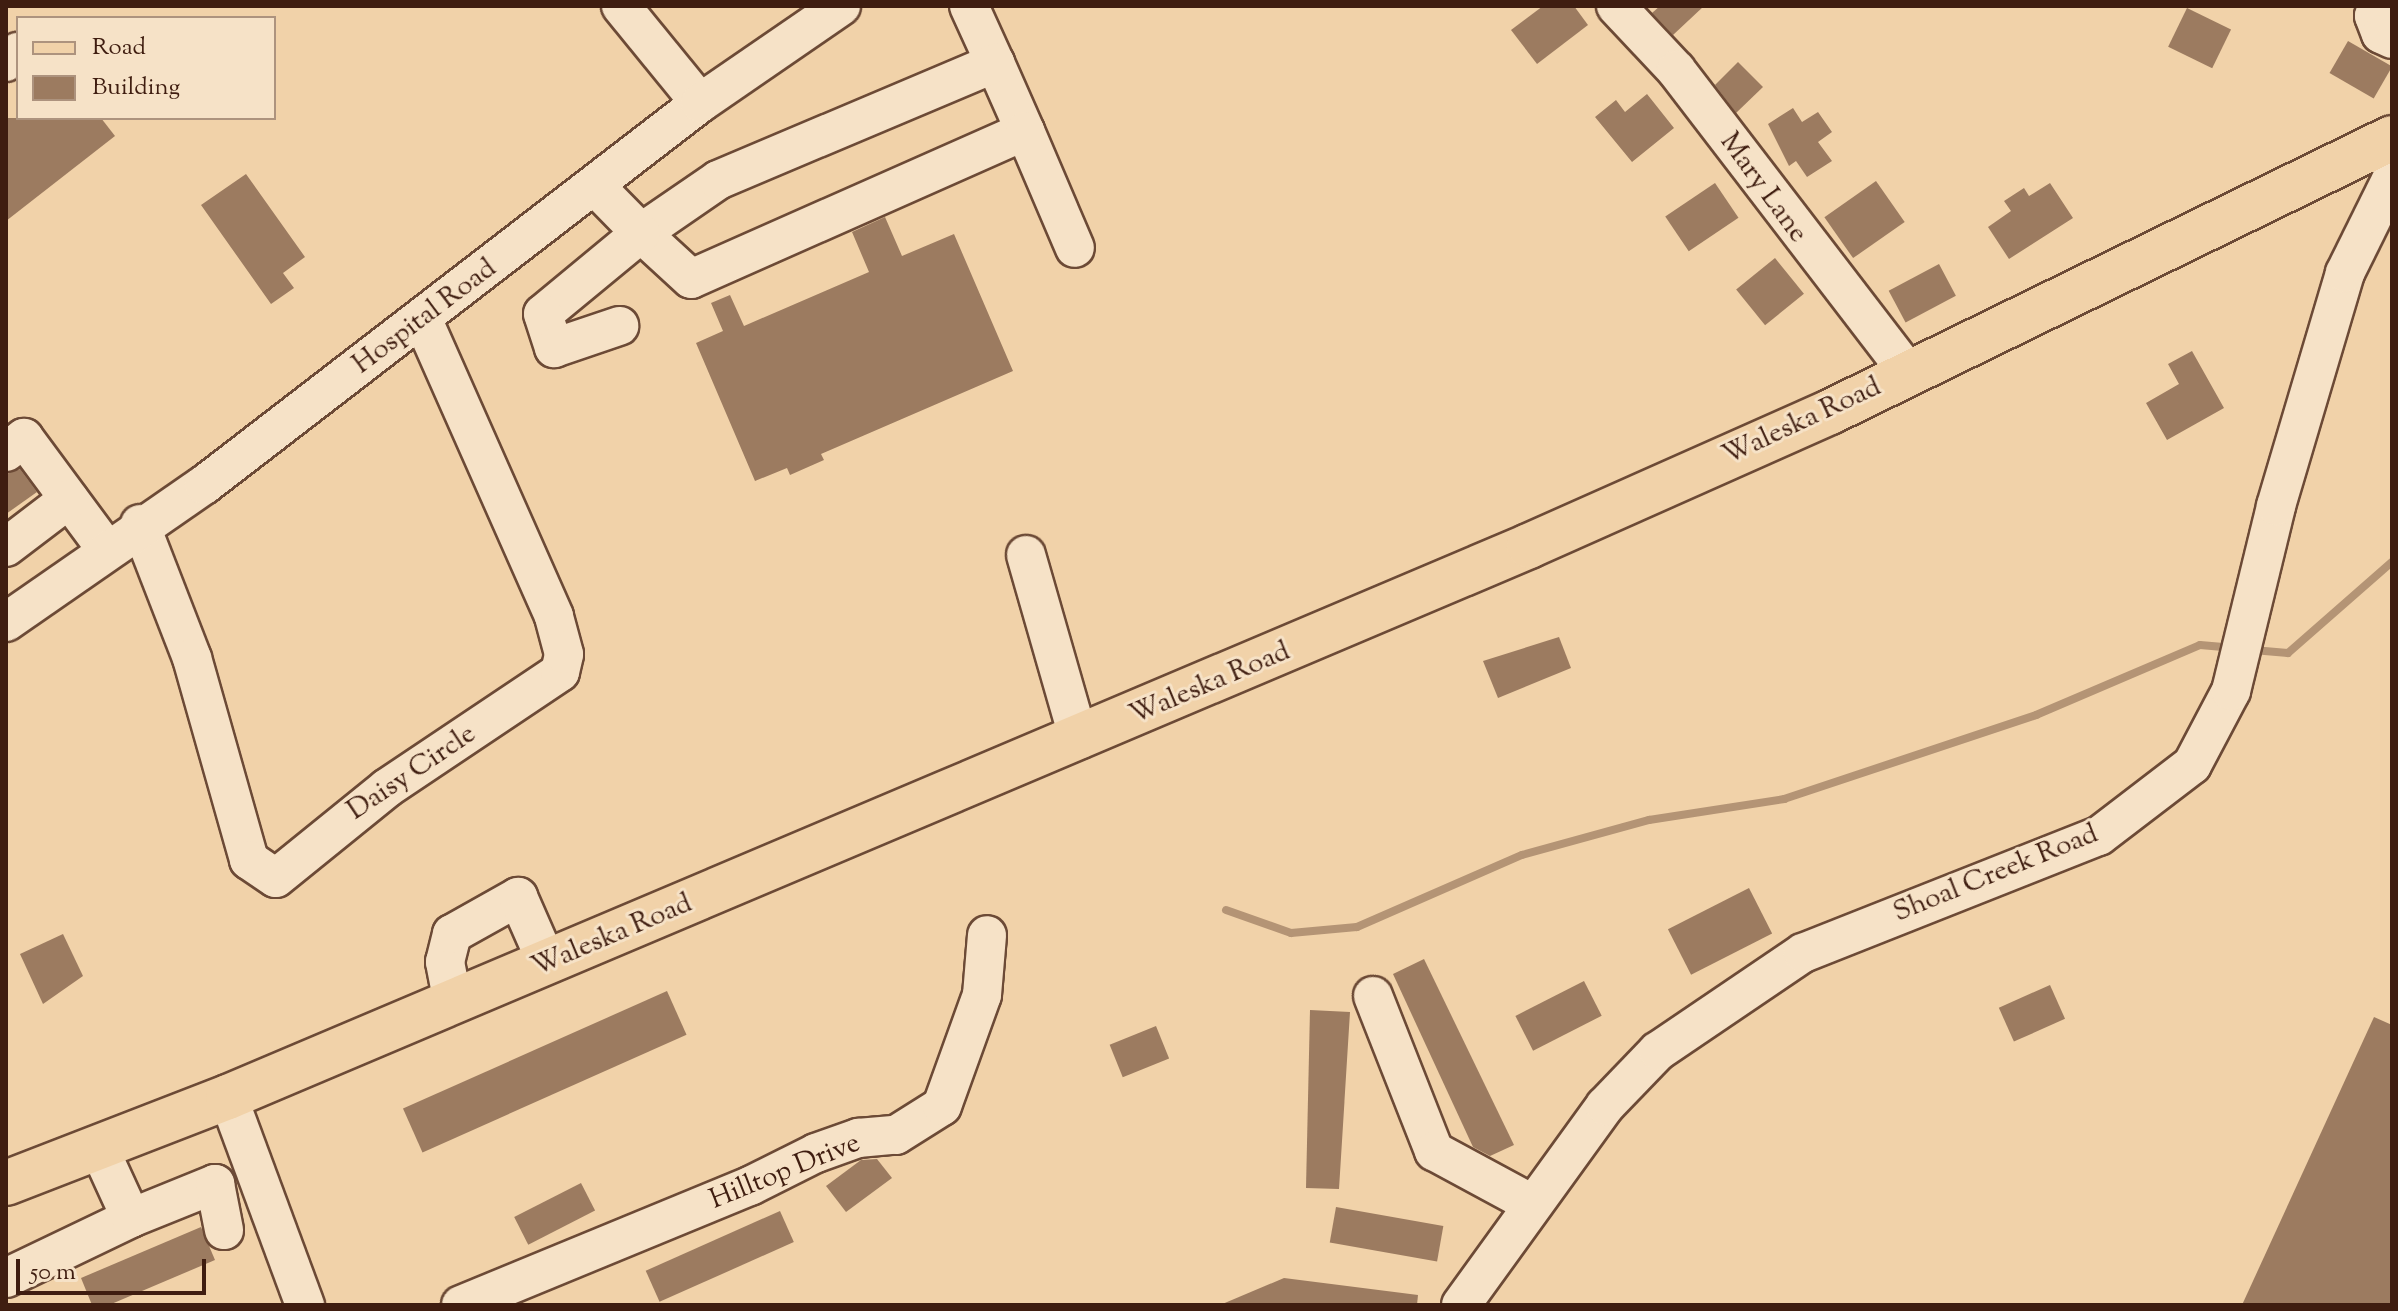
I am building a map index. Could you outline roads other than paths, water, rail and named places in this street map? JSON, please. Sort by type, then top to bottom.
[{"type":"main road","name":"Waleska Road","points":[[6,1183],[228,1097],[453,1003],[1079,740],[1529,546],[1908,372],[2392,138]]},
{"type":"street","points":[[621,6],[700,103]]},
{"type":"street","name":"Hospital Road","points":[[6,622],[140,524],[204,485],[423,321],[700,103],[841,6]]},
{"type":"street","points":[[969,6],[1075,248]]},
{"type":"street","name":"Mary Lane","points":[[1616,6],[1676,70],[1908,372]]},
{"type":"street","points":[[2379,6],[2374,16],[2381,34],[2392,39]]},
{"type":"street","points":[[619,326],[554,348],[543,314],[641,233],[718,180],[995,63]]},
{"type":"street","points":[[595,186],[691,279],[1025,131]]},
{"type":"street","name":"Shoal Creek Road","points":[[1461,1305],[1605,1106],[1658,1051],[1803,953],[2099,836],[2192,765],[2231,691],[2244,629],[2345,273],[2392,178]]},
{"type":"street","name":"Daisy Circle","points":[[140,524],[192,658],[249,860],[276,878],[387,788],[560,672],[564,654],[554,616],[423,321]]},
{"type":"street","points":[[6,452],[24,438],[106,549]]},
{"type":"street","points":[[6,547],[69,499]]},
{"type":"street","points":[[1026,555],[1079,740]]},
{"type":"street","points":[[453,1003],[445,962],[452,934],[518,897],[547,963]]},
{"type":"street","name":"Hilltop Drive","points":[[461,1305],[750,1186],[816,1153],[858,1138],[896,1135],[942,1106],[982,995],[987,935]]},
{"type":"street","points":[[1373,996],[1434,1151],[1532,1204]]},
{"type":"street","points":[[228,1097],[305,1305]]},
{"type":"street","points":[[98,1146],[131,1218]]},
{"type":"street","points":[[6,1278],[131,1218],[215,1184],[224,1230]]},
{"type":"waterway","points":[[2253,650],[2288,653],[2392,562]]},
{"type":"waterway","points":[[1226,910],[1291,933],[1357,927],[1522,855],[1649,820],[1784,799],[2036,715],[2200,645],[2232,648]]}]
